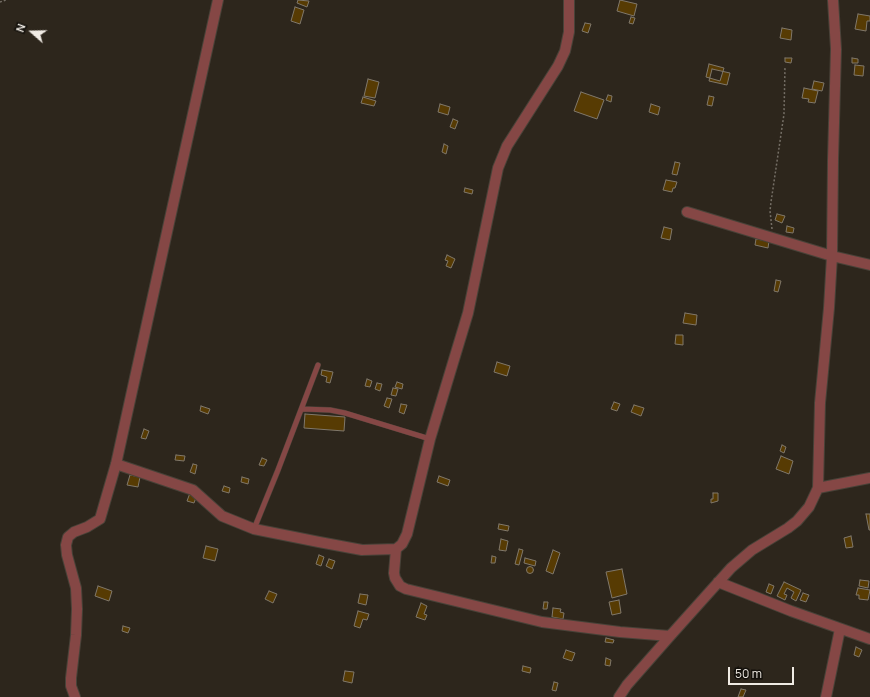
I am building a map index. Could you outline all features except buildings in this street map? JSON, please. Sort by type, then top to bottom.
[{"type":"street","points":[[75,697],[71,686],[71,678],[76,636],[76,588],[67,556],[66,545],[68,538],[74,532],[87,527],[100,519],[116,464],[218,0]]},
{"type":"street","points":[[116,464],[193,490],[222,516],[254,529],[362,550],[396,549],[402,544],[407,534],[430,439],[468,312],[498,168],[508,146],[558,66],[565,51],[569,32],[569,0]]},
{"type":"street","points":[[619,697],[627,684],[740,559],[788,528],[802,516],[809,507],[818,488],[820,403],[829,308],[832,256],[836,48],[833,0]]},
{"type":"street","points":[[687,212],[832,256],[870,265]]},
{"type":"street","points":[[818,488],[870,478]]},
{"type":"street","points":[[396,549],[395,578],[400,586],[406,589],[542,622],[620,632],[670,636]]},
{"type":"street","points":[[718,582],[791,611],[870,639]]},
{"type":"street","points":[[826,697],[840,629]]},
{"type":"lane","points":[[254,529],[318,365]]},
{"type":"lane","points":[[302,409],[330,410],[345,413],[430,439]]},
{"type":"path","points":[[0,2],[6,0]]},
{"type":"path","points":[[774,239],[770,211],[784,114],[785,68]]}]
